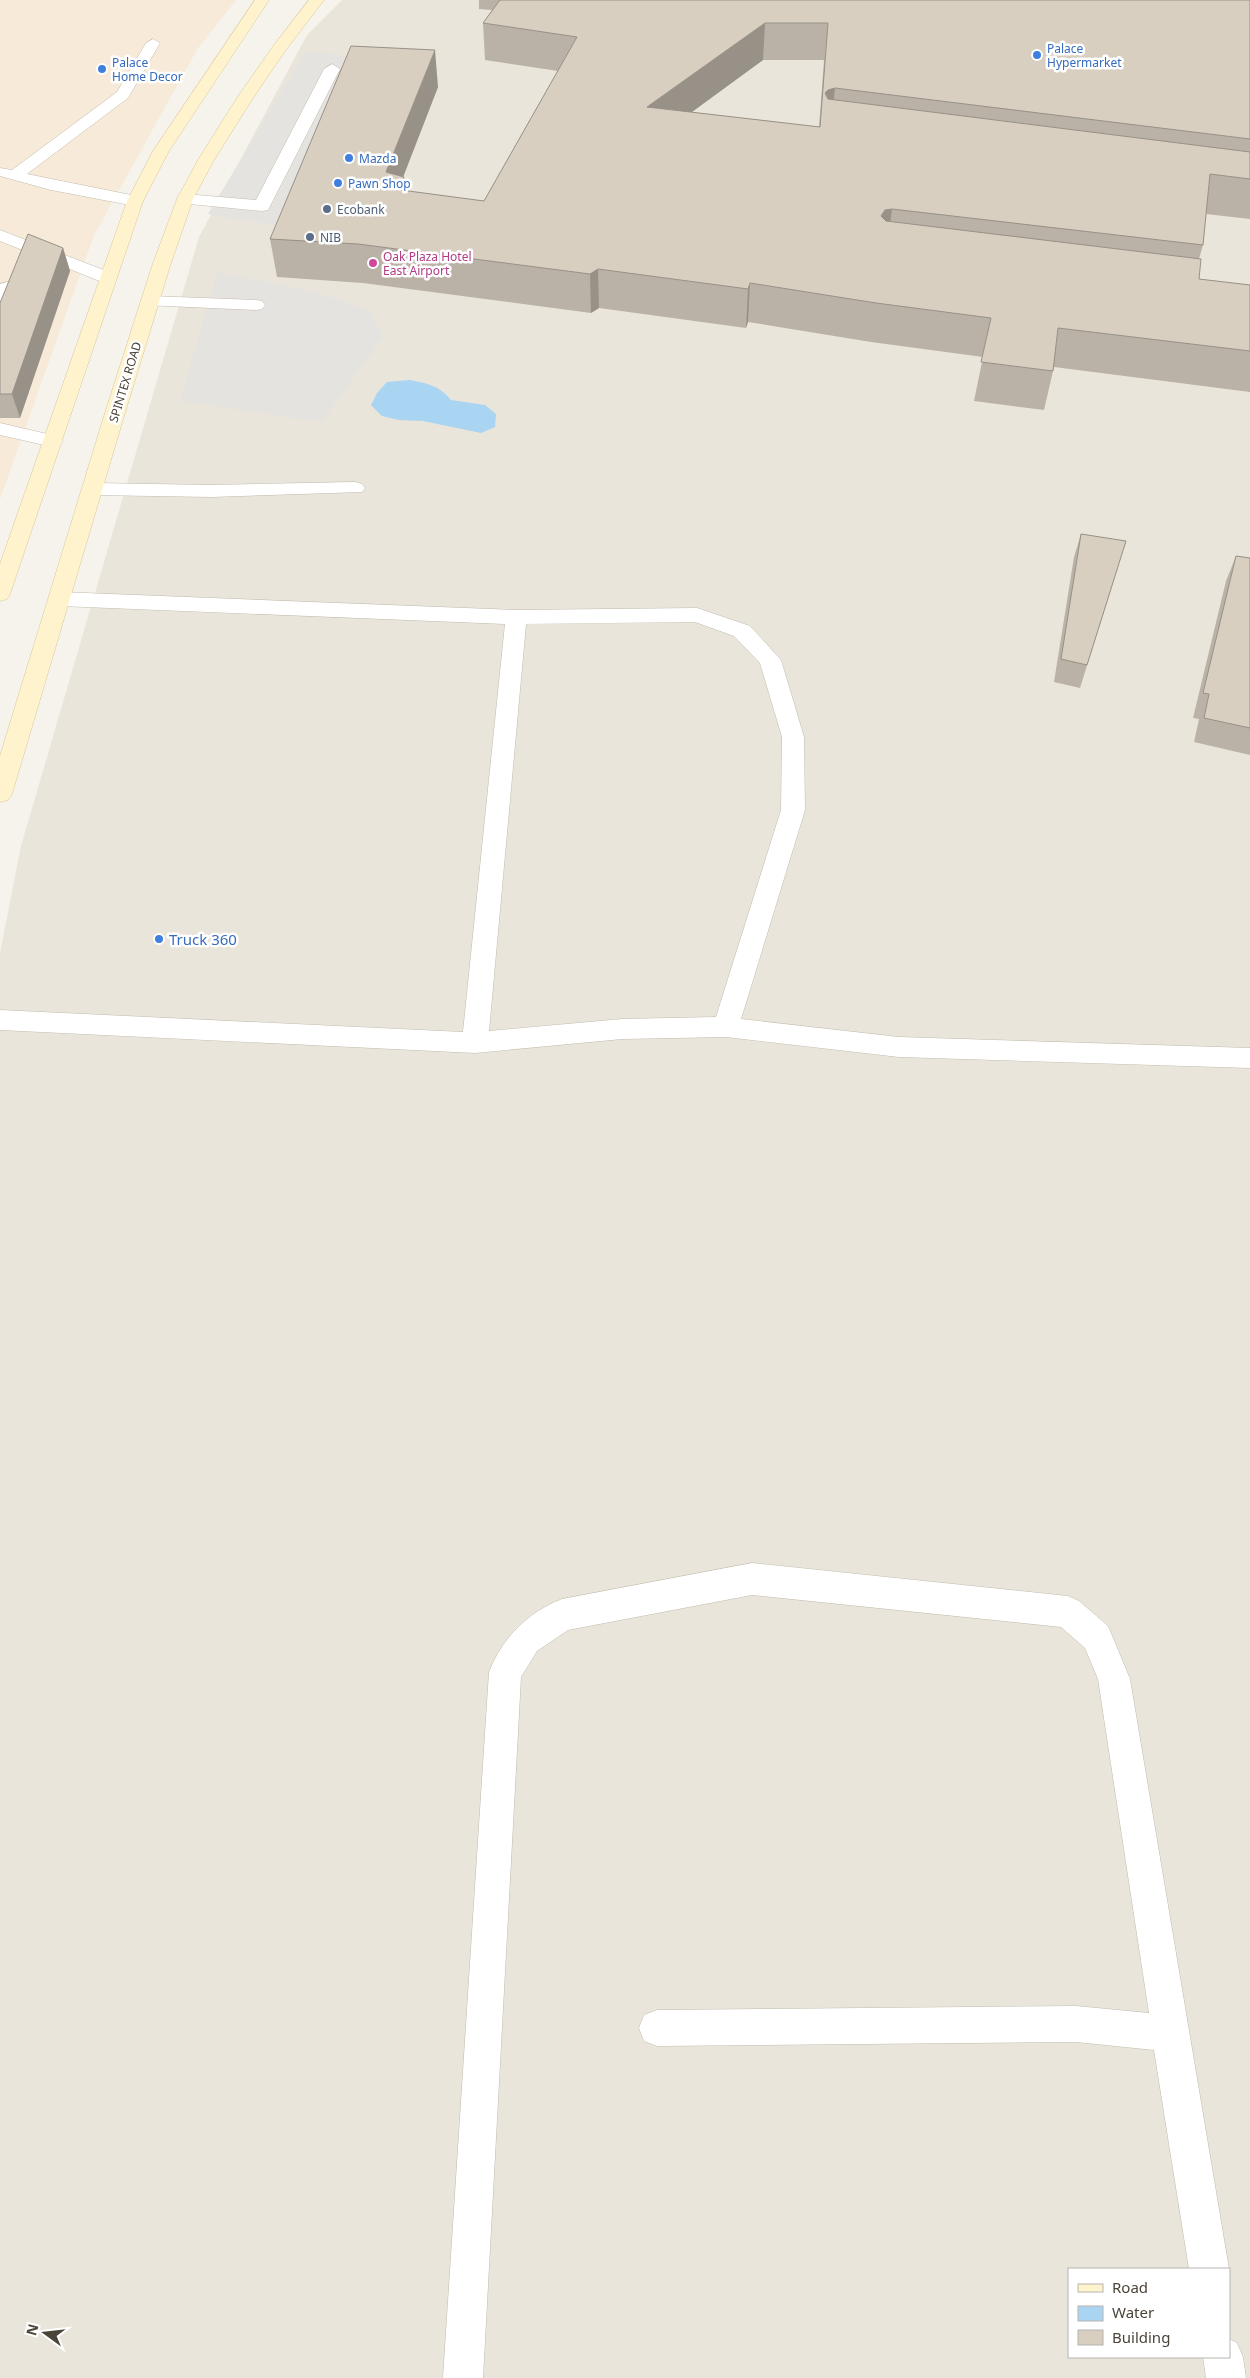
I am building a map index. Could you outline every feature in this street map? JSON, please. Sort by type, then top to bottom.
[{"type":"main road","points":[[0,594],[135,201],[160,151],[262,0]]},
{"type":"main road","name":"SPINTEX ROAD","points":[[0,794],[150,301],[185,199],[206,160],[245,98],[279,48],[317,0]]},
{"type":"lane","points":[[8,174],[123,95],[153,43]]},
{"type":"lane","points":[[185,199],[262,206],[332,69]]},
{"type":"lane","points":[[8,174],[135,201]]},
{"type":"lane","points":[[0,235],[108,278]]},
{"type":"lane","points":[[150,301],[256,305]]},
{"type":"lane","points":[[0,429],[52,441]]},
{"type":"lane","points":[[94,489],[211,491],[355,488]]},
{"type":"lane","points":[[60,599],[516,617],[697,615],[742,631],[770,660],[793,737],[793,810],[726,1027]]},
{"type":"lane","points":[[475,1044],[516,617]]},
{"type":"lane","points":[[0,1020],[475,1044],[622,1030],[726,1027],[899,1046],[1250,1058]]},
{"type":"lane","points":[[463,2378],[505,1672],[526,1640],[562,1615],[752,1579],[1068,1612],[1097,1638],[1114,1679],[1209,2268]]},
{"type":"lane","points":[[657,2028],[1076,2024],[1170,2033]]},
{"type":"lane","points":[[1223,2358],[1226,2378]]},
{"type":"shaded area","points":[[0,0],[236,0],[198,48],[94,235],[0,499]]},
{"type":"shaded area","points":[[342,0],[1250,0],[1250,2378],[0,2378],[0,953],[21,846],[199,237],[307,35]]},
{"type":"shaded area","points":[[306,51],[363,59],[290,228],[208,214]]},
{"type":"shaded area","points":[[217,272],[315,292],[369,310],[383,337],[322,422],[180,401]]},
{"type":"water","points":[[410,380],[433,386],[442,391],[451,400],[485,405],[496,414],[495,427],[481,433],[423,421],[399,420],[382,416],[371,405],[377,393],[387,382]]},
{"type":"building","points":[[500,0],[1250,0],[1250,139],[835,88],[825,93],[828,99],[1250,152],[1250,179],[1210,174],[1203,245],[892,209],[885,210],[881,216],[886,221],[1201,259],[1199,279],[1250,285],[1250,351],[1058,328],[1053,371],[981,362],[991,318],[876,303],[750,283],[748,289],[598,269],[590,274],[358,244],[270,239],[351,46],[435,50],[386,172],[404,177],[401,190],[484,201],[577,37],[483,23]],"holes":[[[765,23],[828,23],[820,127],[647,107]]]},
{"type":"building","points":[[28,234],[63,248],[12,394],[0,394],[0,303]]},
{"type":"building","points":[[1081,534],[1126,541],[1087,665],[1061,659]]},
{"type":"building","points":[[1236,556],[1250,558],[1250,728],[1204,718],[1209,694],[1203,693]]},
{"type":"place","name":"Palace Hypermarket","points":[[1037,55]]},
{"type":"place","name":"Palace Home Decor","points":[[102,69]]},
{"type":"place","name":"Mazda","points":[[349,158]]},
{"type":"place","name":"Pawn Shop","points":[[338,183]]},
{"type":"place","name":"Ecobank","points":[[327,209]]},
{"type":"place","name":"NIB","points":[[310,237]]},
{"type":"place","name":"Oak Plaza Hotel East Airport","points":[[373,263]]},
{"type":"place","name":"Truck 360","points":[[159,939]]}]
